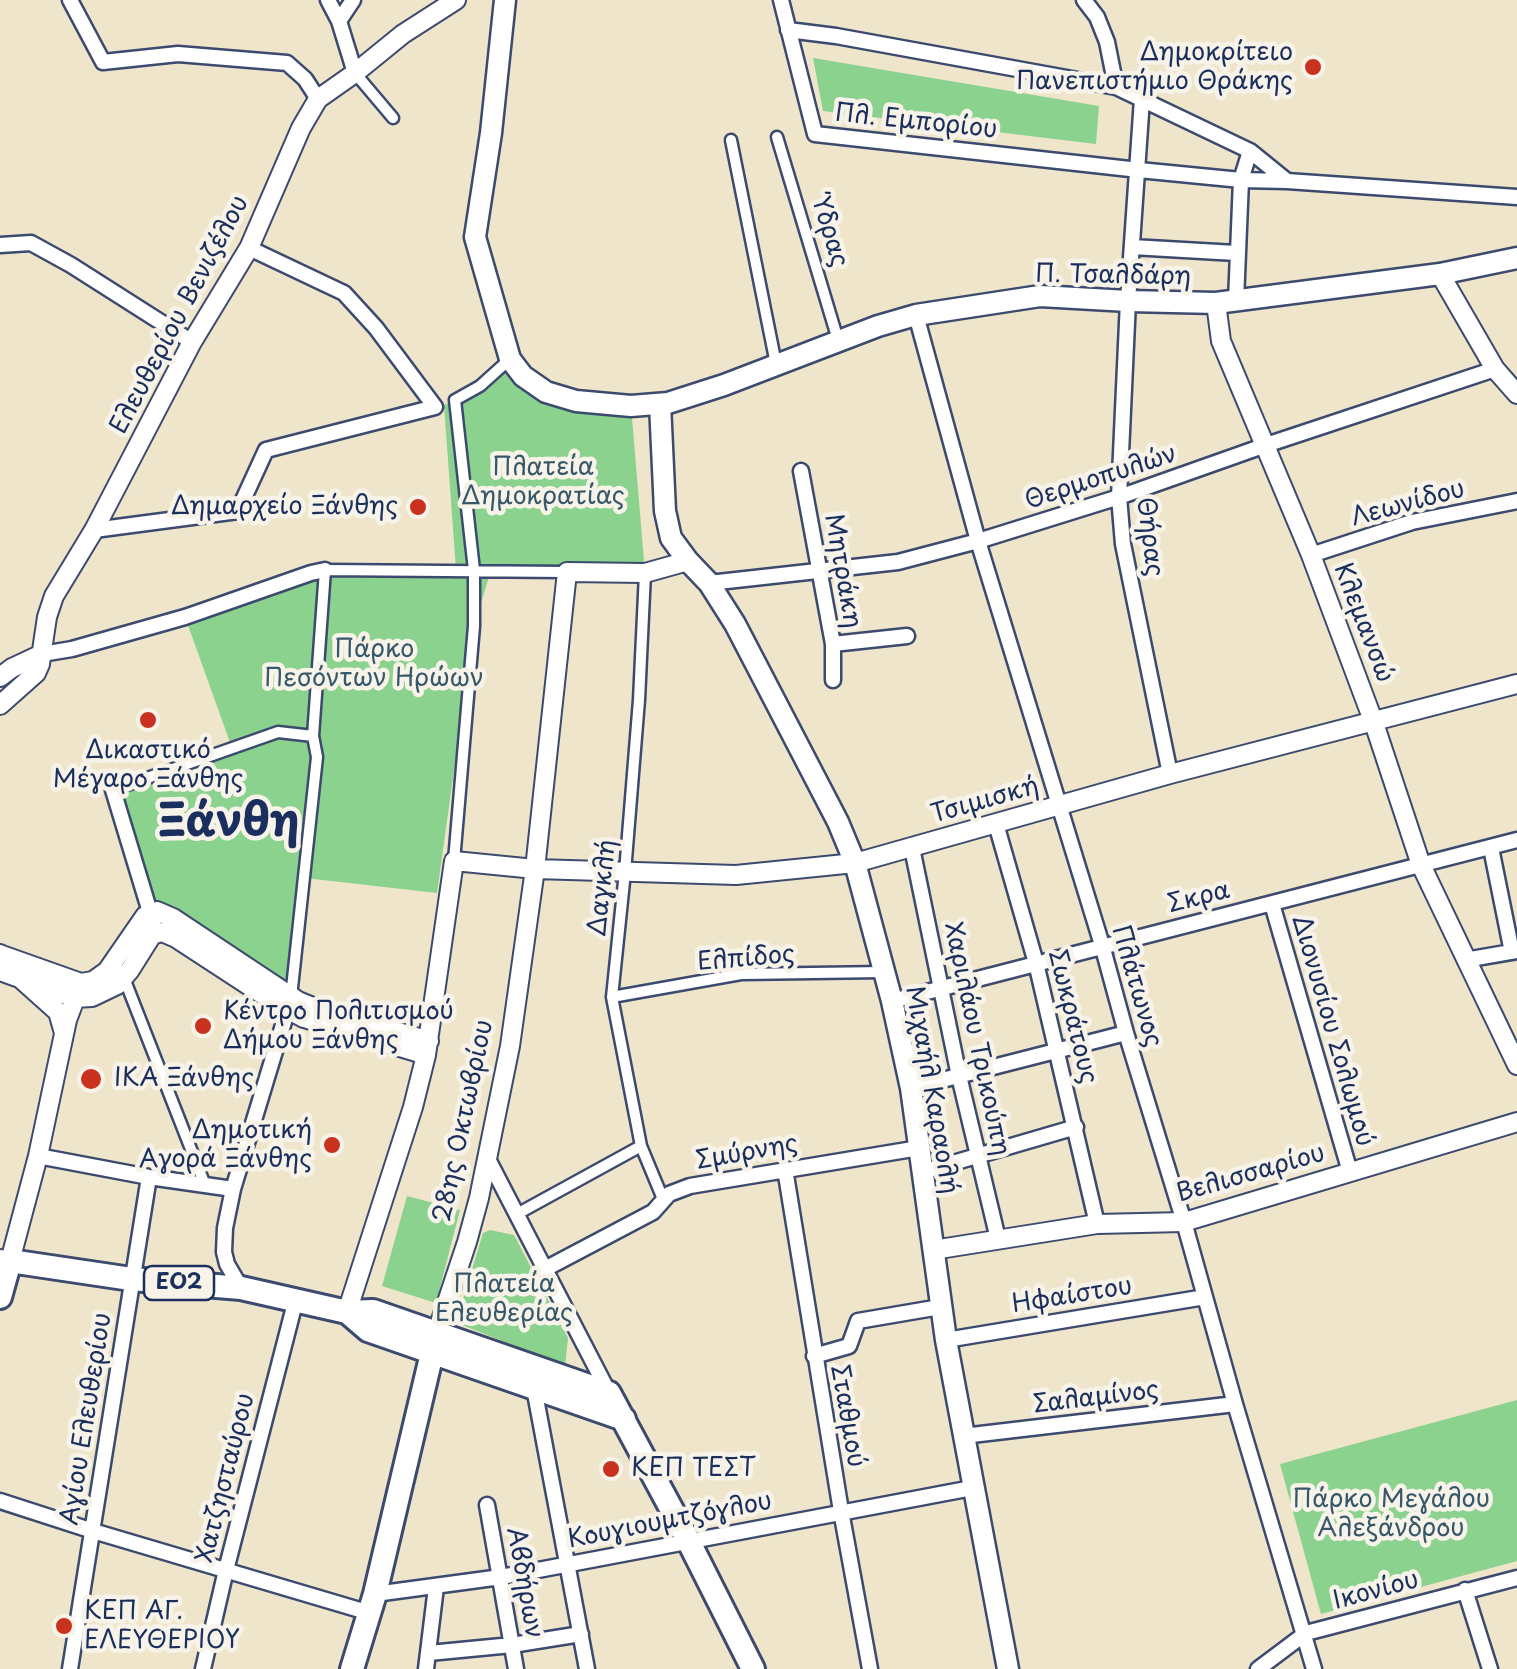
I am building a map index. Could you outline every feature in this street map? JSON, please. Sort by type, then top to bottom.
[{"type":"main road","points":[[504,0],[475,237],[510,358]]},
{"type":"main road","name":"Π. Τσαλδάρη","points":[[510,358],[524,376],[546,392],[607,405],[660,404],[916,315],[1040,296],[1226,302],[1440,274],[1517,258]]},
{"type":"main road","name":"Μιχαήλ Καραολή","points":[[660,404],[665,511],[671,538],[709,583],[735,624],[838,822],[855,863],[885,972],[910,1088],[962,1436],[1008,1669]]},
{"type":"main road","points":[[0,1297],[5,1260]]},
{"type":"main road","name":"ΕΟ2","points":[[5,1260],[131,1279],[241,1288],[347,1312],[373,1311],[534,1388],[624,1419]]},
{"type":"main road","name":"ΕΟ2","points":[[435,1342],[610,1393]]},
{"type":"main road","name":"28ης Οκτωβρίου","points":[[352,1669],[373,1603],[435,1342]]},
{"type":"main road","points":[[610,1393],[753,1669]]},
{"type":"street","points":[[70,0],[103,62],[178,54],[287,63],[306,79],[318,99]]},
{"type":"street","points":[[328,0],[339,21],[355,73],[393,118]]},
{"type":"street","points":[[339,21],[353,0]]},
{"type":"street","name":"Ελευθερίου Βενιζέλου","points":[[42,654],[49,608],[192,342],[249,248],[300,128],[318,99],[403,34],[456,0]]},
{"type":"street","points":[[782,0],[788,30],[1116,87],[1250,151],[1287,182]]},
{"type":"street","points":[[1084,0],[1107,42],[1116,87]]},
{"type":"street","name":"Πλ. Εμπορίου","points":[[788,30],[815,134],[1241,180],[1517,197]]},
{"type":"street","name":"Θήρας","points":[[1142,99],[1119,497],[1124,544],[1170,774]]},
{"type":"street","name":"Ύδρας","points":[[777,137],[838,340]]},
{"type":"street","points":[[731,140],[776,365]]},
{"type":"street","points":[[1226,302],[1236,253],[1241,180],[1250,151]]},
{"type":"street","points":[[0,245],[32,243],[192,342]]},
{"type":"street","points":[[1132,247],[1236,253]]},
{"type":"street","points":[[249,248],[344,293],[376,328],[435,407]]},
{"type":"street","points":[[1440,274],[1496,369],[1517,394]]},
{"type":"street","name":"Κλεμανσώ","points":[[1226,302],[1221,341],[1310,555],[1374,723],[1421,865],[1517,1065]]},
{"type":"street","name":"Πλάτωνος","points":[[916,315],[978,541],[1102,945],[1314,1669]]},
{"type":"street","points":[[94,530],[238,512],[266,450],[456,400],[480,386],[510,358]]},
{"type":"street","name":"Θερμοπυλών","points":[[709,583],[898,562],[978,541],[1496,369]]},
{"type":"street","points":[[347,1312],[413,1107],[427,1048],[454,861],[474,626],[474,570],[456,400]]},
{"type":"street","name":"Μητράκη","points":[[801,471],[833,644],[833,680]]},
{"type":"street","name":"Λεωνίδου","points":[[1310,555],[1412,522],[1517,501]]},
{"type":"street","points":[[0,678],[42,654],[185,617],[325,570],[645,573],[688,561]]},
{"type":"street","points":[[241,1288],[227,1264],[225,1228],[233,1189],[289,1004],[317,757],[312,736],[325,570]]},
{"type":"street","name":"28ης Οκτωβρίου","points":[[435,1342],[467,1242],[510,1046],[535,869],[567,572]]},
{"type":"street","name":"Δαγκλή","points":[[645,573],[639,700],[612,998],[640,1146],[663,1199]]},
{"type":"street","points":[[833,644],[907,636]]},
{"type":"street","points":[[0,705],[36,673],[42,654]]},
{"type":"street","name":"Τσιμισκή","points":[[454,861],[535,869],[736,875],[855,863],[1170,774],[1517,684]]},
{"type":"street","points":[[156,932],[114,790],[278,732],[312,736]]},
{"type":"street","name":"Σωκράτους","points":[[996,824],[1058,1050],[1097,1224]]},
{"type":"street","name":"Σκρα","points":[[892,1000],[1517,840]]},
{"type":"street","name":"Χαριλάου Τρικούπη","points":[[912,848],[959,1076],[998,1239]]},
{"type":"street","points":[[1465,960],[1514,951],[1491,848]]},
{"type":"street","name":"Διονυσίου Σολωμού","points":[[1272,904],[1350,1172]]},
{"type":"street","points":[[5,1260],[38,1156],[64,1034],[78,990],[106,971],[150,912],[169,916],[289,1004]]},
{"type":"street","points":[[0,954],[78,990],[85,998],[117,985],[152,935],[162,932],[289,1004],[318,1009],[427,1048]]},
{"type":"street","points":[[0,954],[58,1012],[64,1034]]},
{"type":"street","points":[[0,970],[78,990]]},
{"type":"street","name":"Ελπίδος","points":[[612,998],[741,974],[885,972]]},
{"type":"street","points":[[124,978],[205,1185]]},
{"type":"street","points":[[910,1088],[1126,1033]]},
{"type":"street","name":"Βελισσαρίου","points":[[933,1250],[1097,1224],[1184,1222],[1517,1122]]},
{"type":"street","points":[[922,1172],[1076,1127]]},
{"type":"street","points":[[517,1214],[640,1146]]},
{"type":"street","name":"Σμύρνης","points":[[546,1269],[653,1212],[663,1199],[690,1186],[919,1148]]},
{"type":"street","points":[[38,1156],[233,1189]]},
{"type":"street","points":[[488,1158],[610,1393]]},
{"type":"street","name":"Σταθμού","points":[[785,1169],[870,1669]]},
{"type":"street","name":"Αγίου Ελευθερίου","points":[[70,1669],[149,1176]]},
{"type":"street","name":"Ηφαίστου","points":[[946,1340],[1204,1297]]},
{"type":"street","name":"Χατζησταύρου","points":[[203,1669],[296,1299]]},
{"type":"street","points":[[814,1356],[849,1346],[858,1321],[940,1307]]},
{"type":"street","points":[[534,1388],[587,1669]]},
{"type":"street","name":"Σαλαμίνος","points":[[962,1436],[1235,1404]]},
{"type":"street","name":"Κουγιουμτζόγλου","points":[[373,1603],[436,1587],[972,1488]]},
{"type":"street","points":[[0,1501],[226,1570],[373,1603]]},
{"type":"street","name":"Αβδήρων","points":[[487,1505],[516,1669]]},
{"type":"street","name":"Ικονίου","points":[[1258,1669],[1306,1634],[1517,1578]]},
{"type":"street","points":[[426,1669],[436,1587]]},
{"type":"street","points":[[1466,1590],[1490,1669]]},
{"type":"street","points":[[429,1653],[581,1634]]},
{"type":"green space","points":[[813,58],[1099,106],[1096,144],[823,111]]},
{"type":"green space","points":[[510,359],[546,392],[631,406],[645,573],[491,570],[474,626],[437,893],[305,878],[291,997],[155,911],[113,790],[232,748],[185,617],[325,570],[456,570],[444,405]]},
{"type":"green space","points":[[407,1196],[460,1210],[436,1303],[382,1286]]},
{"type":"green space","name":"Πλατεία Ελευθερίας","points":[[490,1230],[514,1235],[568,1338],[565,1366],[459,1321],[483,1233]]},
{"type":"green space","name":"Πάρκο Μεγάλου Αλεξάνδρου","points":[[1517,1400],[1517,1561],[1321,1614],[1280,1464]]},
{"type":"place","name":"Δημοκρίτειο Πανεπιστήμιο Θράκης","points":[[1313,67]]},
{"type":"place","name":"Δημαρχείο Ξάνθης","points":[[418,507]]},
{"type":"place","name":"Δικαστικό Μέγαρο Ξάνθης","points":[[148,720]]},
{"type":"place","name":"Κέντρο Πολιτισμού Δήμου Ξάνθης","points":[[203,1026]]},
{"type":"place","name":"ΙΚΑ Ξάνθης","points":[[91,1079]]},
{"type":"place","name":"Δημοτική Αγορά Ξάνθης","points":[[332,1145]]},
{"type":"place","name":"ΚΕΠ ΤΕΣΤ","points":[[611,1469]]},
{"type":"place","name":"ΚΕΠ ΑΓ. ΕΛΕΥΘΕΡΙΟΥ","points":[[64,1626]]},
{"type":"district","name":"Ξάνθη","points":[[229,824]]},
{"type":"park label","name":"Πλατεία Δημοκρατίας","points":[[543,482]]},
{"type":"park label","name":"Πάρκο Πεσόντων Ηρώων","points":[[374,664]]}]
